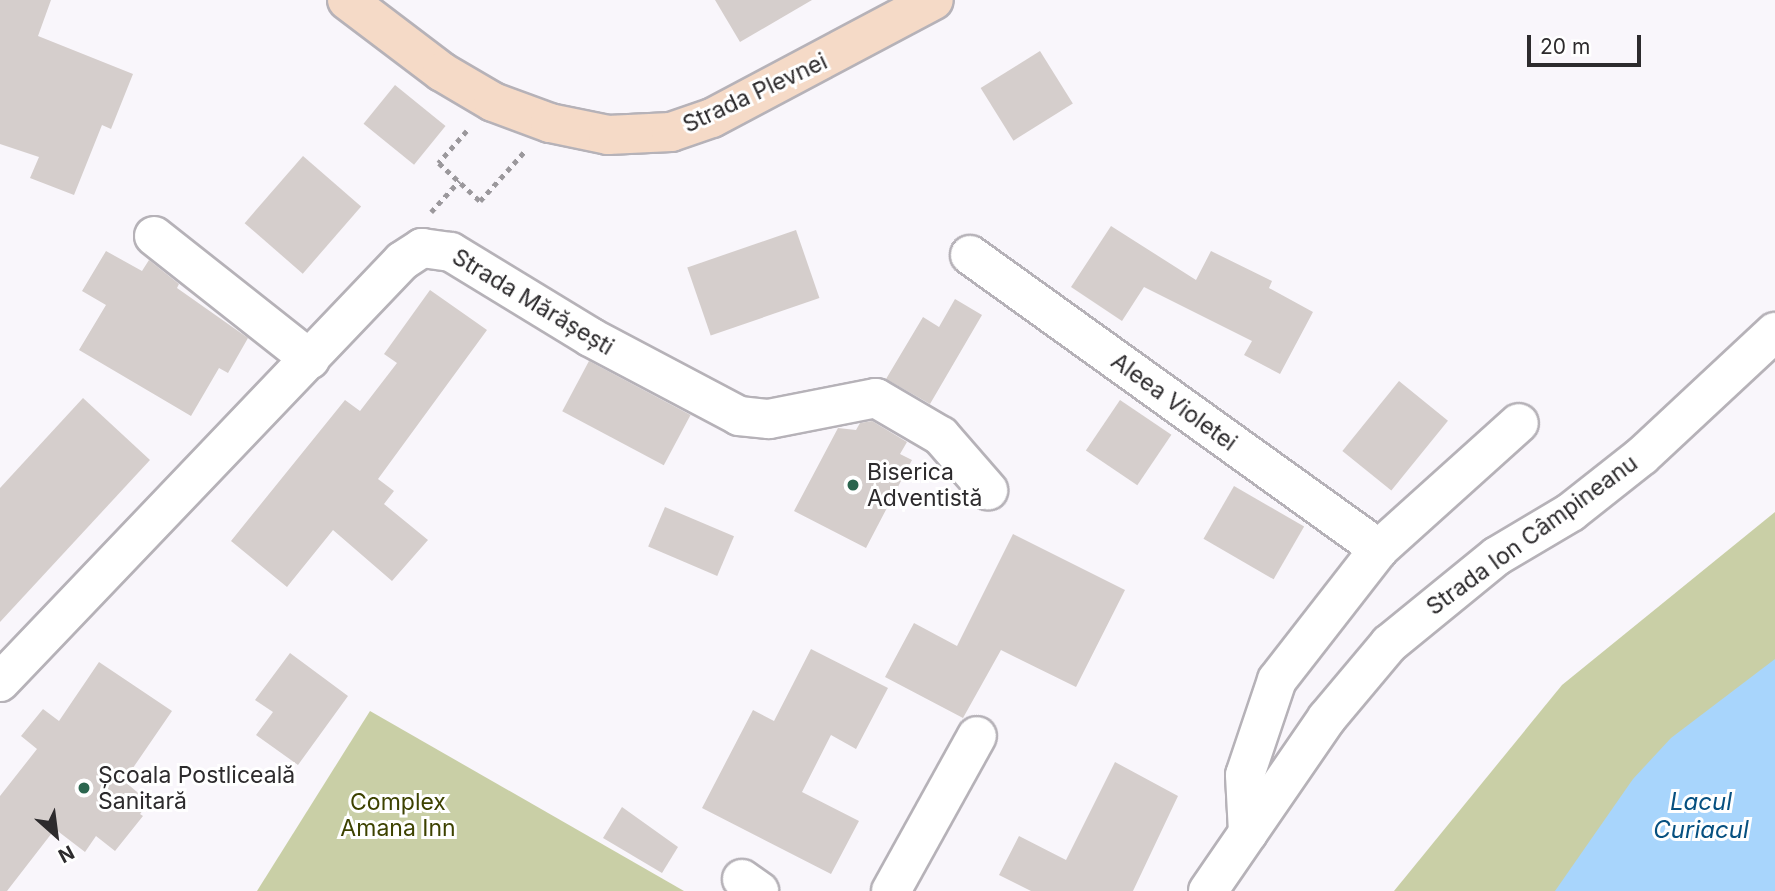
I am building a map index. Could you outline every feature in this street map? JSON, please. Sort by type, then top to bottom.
[{"type":"main road","name":"Strada Plevnei","points":[[347,0],[442,72],[493,102],[550,123],[608,135],[671,132],[712,118],[934,0]]},
{"type":"street","points":[[154,236],[310,359]]},
{"type":"street","name":"Strada Mărășești","points":[[0,682],[402,261],[422,248],[438,248],[687,391],[739,416],[769,419],[876,398],[941,436],[988,489]]},
{"type":"street","name":"Aleea Violetei","points":[[970,255],[1379,549]]},
{"type":"street","name":"Strada Ion Câmpineanu","points":[[1208,891],[1327,718],[1389,644],[1497,556],[1572,512],[1642,456],[1775,332]]},
{"type":"street","points":[[1248,833],[1245,775],[1277,680],[1379,549],[1519,423]]},
{"type":"street","points":[[891,891],[977,736]]},
{"type":"path","points":[[471,126],[439,163],[481,201],[521,155]]},
{"type":"path","points":[[423,221],[459,181]]},
{"type":"green space","points":[[1775,512],[1775,891],[1394,891],[1562,685]]},
{"type":"green space","name":"Complex Amana Inn","points":[[370,711],[684,891],[257,891]]},
{"type":"water","name":"Lacul Curiacul","points":[[1775,659],[1775,891],[1555,891],[1633,779],[1671,738]]},
{"type":"building","points":[[0,0],[51,0],[38,36],[133,74],[111,129],[102,125],[74,195],[30,178],[39,157],[0,144]]},
{"type":"building","points":[[715,0],[812,0],[740,42]]},
{"type":"building","points":[[1040,51],[1073,104],[1013,141],[981,88]]},
{"type":"building","points":[[395,85],[446,126],[414,165],[364,124]]},
{"type":"building","points":[[303,156],[361,207],[303,274],[245,223]]},
{"type":"building","points":[[1111,226],[1196,280],[1211,251],[1272,281],[1269,288],[1313,312],[1280,374],[1244,355],[1252,341],[1144,287],[1122,321],[1071,287]]},
{"type":"building","points":[[796,230],[819,298],[711,336],[687,267]]},
{"type":"building","points":[[106,251],[142,271],[149,260],[179,284],[177,288],[248,338],[228,373],[219,368],[191,416],[79,350],[106,305],[82,291]]},
{"type":"building","points":[[430,290],[487,330],[378,479],[394,491],[384,504],[428,540],[392,581],[333,530],[287,587],[231,541],[345,400],[360,411],[397,363],[384,354]]},
{"type":"building","points":[[955,299],[982,315],[930,404],[886,379],[923,317],[939,327]]},
{"type":"building","points":[[589,361],[691,415],[664,465],[562,411]]},
{"type":"building","points":[[1399,381],[1448,421],[1391,491],[1342,451]]},
{"type":"building","points":[[83,398],[150,460],[0,622],[0,488]]},
{"type":"building","points":[[1120,400],[1171,435],[1137,485],[1086,451]]},
{"type":"building","name":"Biserica Adventistă","points":[[872,421],[907,442],[900,454],[912,460],[866,548],[794,511],[838,428],[856,430],[860,423]]},
{"type":"building","points":[[1234,486],[1304,526],[1274,579],[1204,539]]},
{"type":"building","points":[[665,507],[734,536],[717,576],[648,547]]},
{"type":"building","points":[[1013,534],[1125,590],[1076,687],[1001,650],[963,718],[885,677],[914,623],[957,646]]},
{"type":"building","points":[[811,649],[888,688],[856,749],[831,735],[802,792],[859,821],[831,874],[702,808],[753,710],[774,721]]},
{"type":"building","points":[[290,653],[348,696],[298,765],[256,735],[273,712],[255,700]]},
{"type":"building","points":[[99,662],[172,711],[124,781],[149,802],[140,814],[143,816],[115,851],[96,836],[85,852],[55,829],[7,891],[0,891],[0,796],[37,749],[21,736],[43,709],[59,721]]},
{"type":"building","points":[[1115,762],[1178,796],[1133,891],[1031,891],[999,875],[1019,836],[1066,860]]},
{"type":"building","points":[[622,807],[678,847],[662,873],[603,838]]},
{"type":"place","name":"Biserica Adventistă","points":[[853,485]]},
{"type":"place","name":"Școala Postliceală Sanitară","points":[[84,788]]}]
